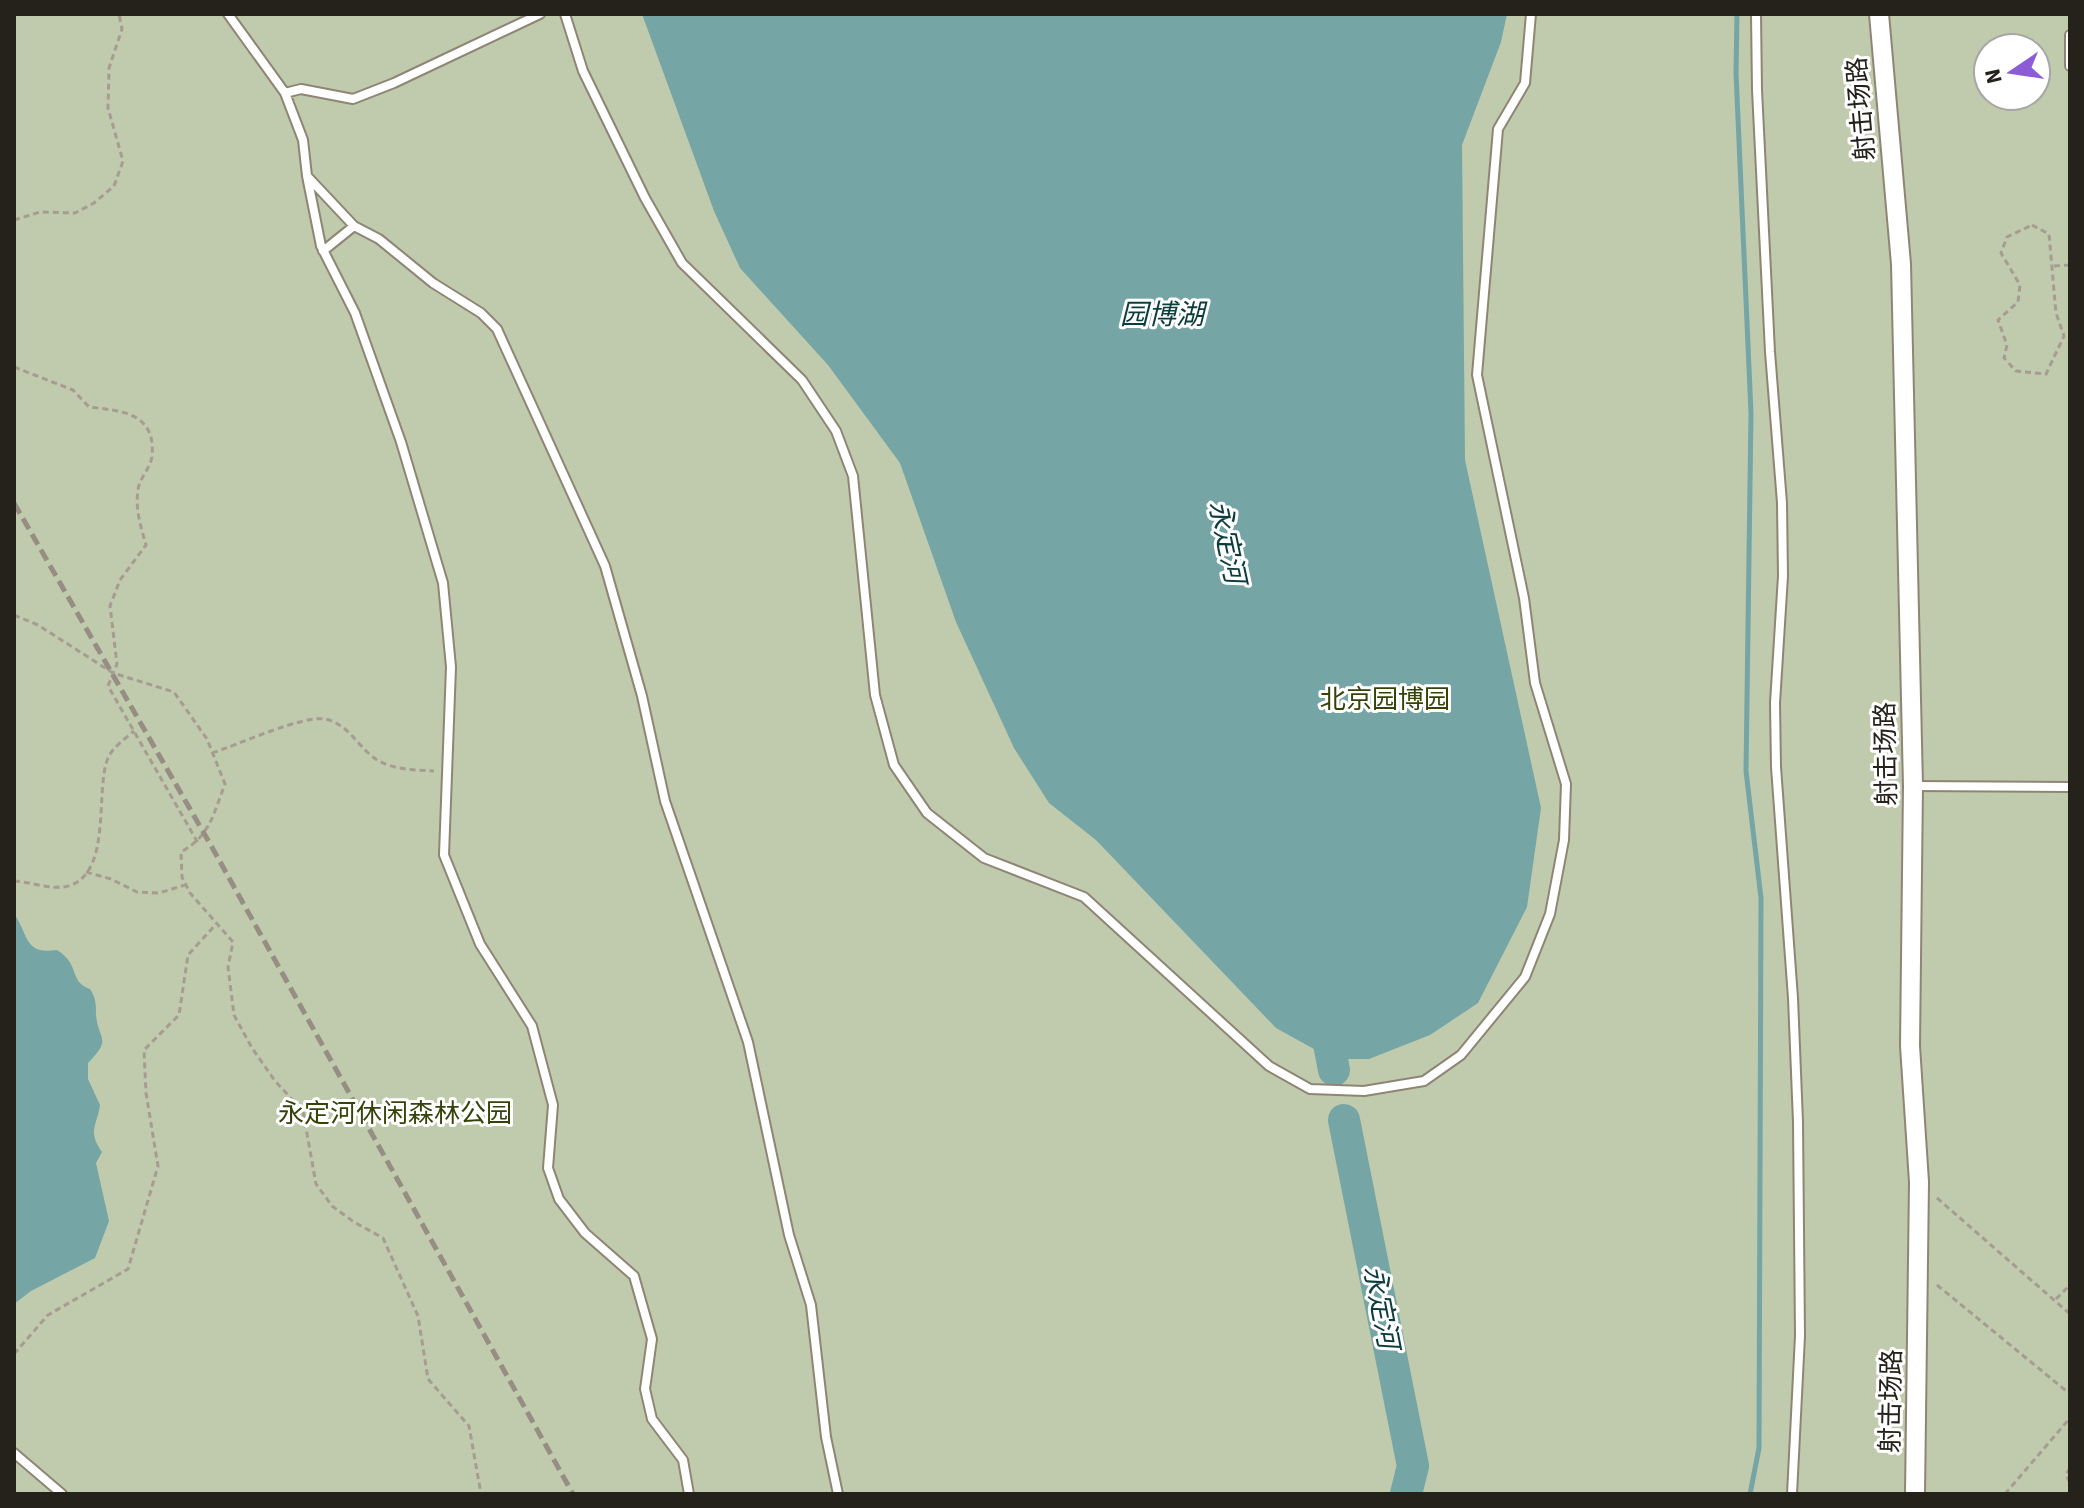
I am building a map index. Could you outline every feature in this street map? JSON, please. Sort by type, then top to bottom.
[{"type":"street","name":"射击场路","points":[[1879,14],[1901,264],[1913,786],[1910,1046],[1919,1182],[1915,1494]]},
{"type":"lane","points":[[228,14],[285,93],[303,140],[307,176],[323,251],[355,313],[401,442],[443,583],[451,667],[444,855],[480,944],[532,1026],[553,1105],[548,1168],[559,1199],[585,1233],[634,1276],[652,1339],[645,1389],[652,1419],[683,1460],[689,1494]]},
{"type":"lane","points":[[285,93],[301,89],[353,99],[394,83],[540,14]]},
{"type":"lane","points":[[565,14],[583,71],[645,198],[682,263],[802,380],[836,431],[853,476],[875,695],[894,765],[927,813],[984,858],[1084,897],[1269,1066],[1310,1089],[1364,1091],[1424,1081],[1461,1055],[1525,977],[1550,914],[1564,840],[1566,784],[1535,683],[1524,598],[1477,375],[1498,129],[1525,83],[1531,14]]},
{"type":"lane","points":[[1756,14],[1770,352],[1782,503],[1783,576],[1775,703],[1776,767],[1793,998],[1798,1122],[1800,1336],[1792,1494]]},
{"type":"lane","points":[[2070,35],[2070,66]]},
{"type":"lane","points":[[307,176],[354,226],[379,239],[433,283],[481,313],[497,329],[605,566],[642,696],[665,801],[748,1042],[789,1235],[811,1305],[826,1437],[838,1494]]},
{"type":"lane","points":[[323,251],[354,226]]},
{"type":"lane","points":[[1913,786],[2070,787]]},
{"type":"lane","points":[[14,1453],[62,1494]]},
{"type":"path","points":[[14,220],[40,212],[75,213],[94,203],[114,186],[123,161],[108,108],[109,68],[122,29],[119,14]]},
{"type":"path","points":[[2032,225],[2049,234],[2054,266],[2052,279],[2056,313],[2064,336],[2046,374],[2016,371],[2004,358],[2007,345],[1998,320],[2018,302],[2020,285],[2001,253],[2007,237],[2032,225]]},
{"type":"path","points":[[2054,266],[2070,265]]},
{"type":"path","points":[[14,367],[73,390],[89,407],[124,411],[142,420],[149,434],[152,458],[138,486],[137,509],[146,545],[120,580],[110,606],[117,664],[108,686],[198,843]]},
{"type":"path","points":[[14,615],[38,625],[113,673],[174,692],[207,739],[225,784],[208,827],[198,843],[181,852],[182,877],[190,893],[233,942],[228,967],[234,1015],[259,1059],[303,1111],[316,1184],[332,1206],[383,1238],[418,1316],[428,1379],[469,1426],[481,1494]]},
{"type":"path","points":[[212,753],[306,720],[326,719],[348,730],[377,760],[404,769],[446,772]]},
{"type":"path","points":[[14,881],[67,886],[91,866],[98,843],[108,757],[134,731]]},
{"type":"path","points":[[86,872],[111,879],[137,892],[159,893],[186,884]]},
{"type":"path","points":[[14,1354],[48,1315],[128,1269],[158,1166],[146,1093],[144,1050],[179,1015],[188,955],[217,923]]},
{"type":"path","points":[[1919,1182],[2070,1314]]},
{"type":"path","points":[[1918,1270],[2070,1394]]},
{"type":"path","points":[[2055,1300],[2070,1285]]},
{"type":"path","points":[[2005,1494],[2070,1418]]},
{"type":"path","points":[[2070,1468],[2066,1474],[2070,1483]]},
{"type":"green space","name":"北京园博园","points":[[14,14],[2070,14],[2070,1494],[14,1494]]},
{"type":"water","name":"园博湖","points":[[642,14],[1507,14],[1501,42],[1462,145],[1465,460],[1541,808],[1527,907],[1478,1003],[1430,1035],[1369,1059],[1332,1059],[1276,1028],[1096,840],[1049,803],[1014,748],[956,622],[900,463],[828,365],[740,268],[714,211]]},
{"type":"water","points":[[14,914],[32,946],[46,951],[57,950],[69,961],[79,982],[90,989],[95,998],[102,1043],[88,1063],[88,1079],[100,1105],[94,1133],[102,1152],[96,1163],[109,1221],[95,1258],[31,1291],[14,1304]]},
{"type":"waterway","points":[[1737,14],[1736,73],[1751,413],[1746,771],[1761,898],[1759,1448],[1750,1494]]},
{"type":"waterway","name":"永定河","points":[[1324,1018],[1334,1070]]},
{"type":"waterway","name":"永定河","points":[[1344,1120],[1413,1466],[1406,1494]]},
{"type":"railway","points":[[14,503],[209,842],[573,1494]]},
{"type":"park label","name":"永定河休闲森林公园","points":[[395,1113]]}]
